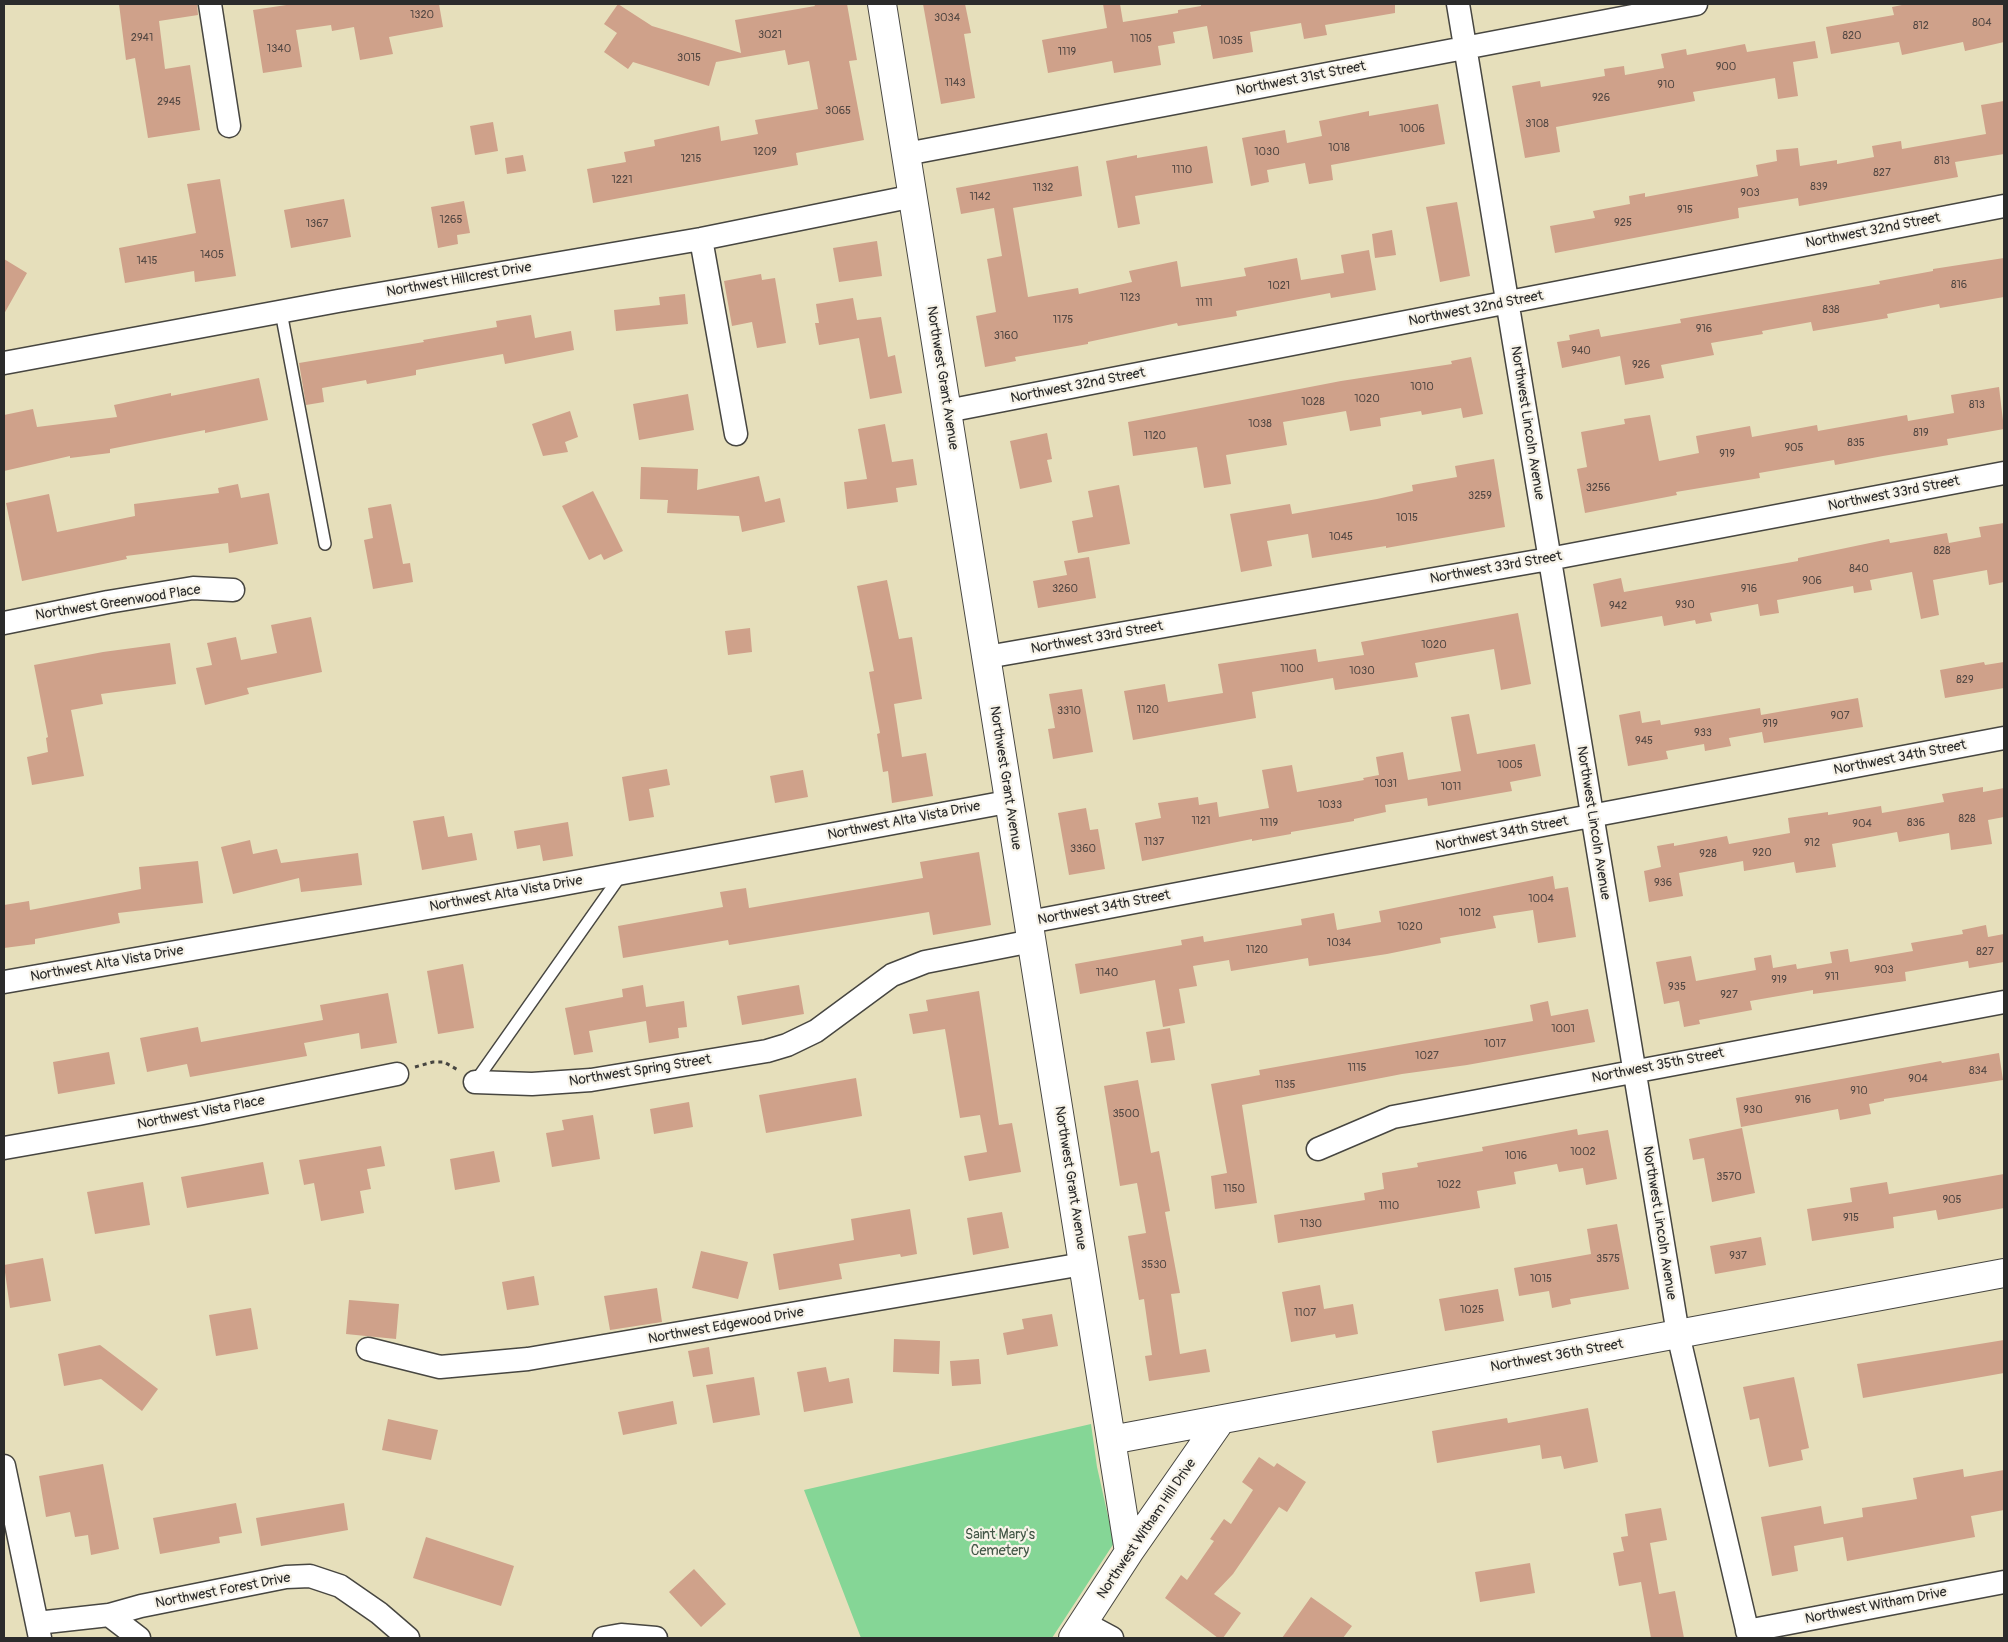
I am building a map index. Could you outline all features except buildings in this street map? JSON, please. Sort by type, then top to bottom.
[{"type":"street","points":[[210,4],[230,126]]},
{"type":"street","name":"Northwest Grant Avenue","points":[[882,4],[1129,1552]]},
{"type":"street","name":"Northwest Lincoln Avenue","points":[[1458,4],[1678,1334],[1748,1635]]},
{"type":"street","name":"Northwest 31st Street","points":[[906,154],[1696,4]]},
{"type":"street","name":"Northwest Hillcrest Drive","points":[[4,363],[281,312],[701,239],[914,196]]},
{"type":"street","name":"Northwest 32nd Street","points":[[947,411],[2004,206]]},
{"type":"street","points":[[701,239],[736,434]]},
{"type":"street","name":"Northwest 33rd Street","points":[[987,657],[1549,559],[2004,473]]},
{"type":"street","name":"Northwest Greenwood Place","points":[[4,623],[108,602],[193,588],[234,590]]},
{"type":"street","name":"Northwest 34th Street","points":[[1030,932],[1592,818],[2004,738]]},
{"type":"street","name":"Northwest Alta Vista Drive","points":[[4,982],[621,874],[1008,802]]},
{"type":"street","name":"Northwest Spring Street","points":[[475,1082],[540,1084],[591,1080],[767,1051],[787,1045],[816,1031],[892,974],[925,962],[1030,932]]},
{"type":"street","name":"Northwest 35th Street","points":[[1318,1149],[1393,1117],[2004,1002]]},
{"type":"street","name":"Northwest Vista Place","points":[[4,1148],[198,1114],[397,1074]]},
{"type":"street","name":"Northwest Edgewood Drive","points":[[368,1348],[440,1366],[528,1359],[1083,1264]]},
{"type":"street","name":"Northwest 36th Street","points":[[1111,1440],[2004,1273]]},
{"type":"street","name":"Northwest Witham Hill Drive","points":[[1079,1630],[1129,1552],[1221,1420]]},
{"type":"street","points":[[4,1466],[38,1630]]},
{"type":"street","name":"Northwest Forest Drive","points":[[38,1630],[109,1615],[141,1606],[286,1577],[310,1576],[340,1586],[379,1613],[408,1638]]},
{"type":"street","name":"Northwest Witham Drive","points":[[1748,1635],[2004,1582]]},
{"type":"street","points":[[109,1615],[139,1638]]},
{"type":"street","points":[[1079,1630],[1112,1638]]},
{"type":"street","points":[[604,1638],[621,1635],[656,1638]]},
{"type":"lane","points":[[281,312],[325,544]]},
{"type":"lane","points":[[475,1082],[621,874]]},
{"type":"path","points":[[397,1074],[425,1064],[444,1062],[475,1082]]},
{"type":"green space","name":"Saint Mary's Cemetery","points":[[1091,1424],[1097,1467],[1114,1543],[1052,1638],[861,1638],[804,1490]]}]
